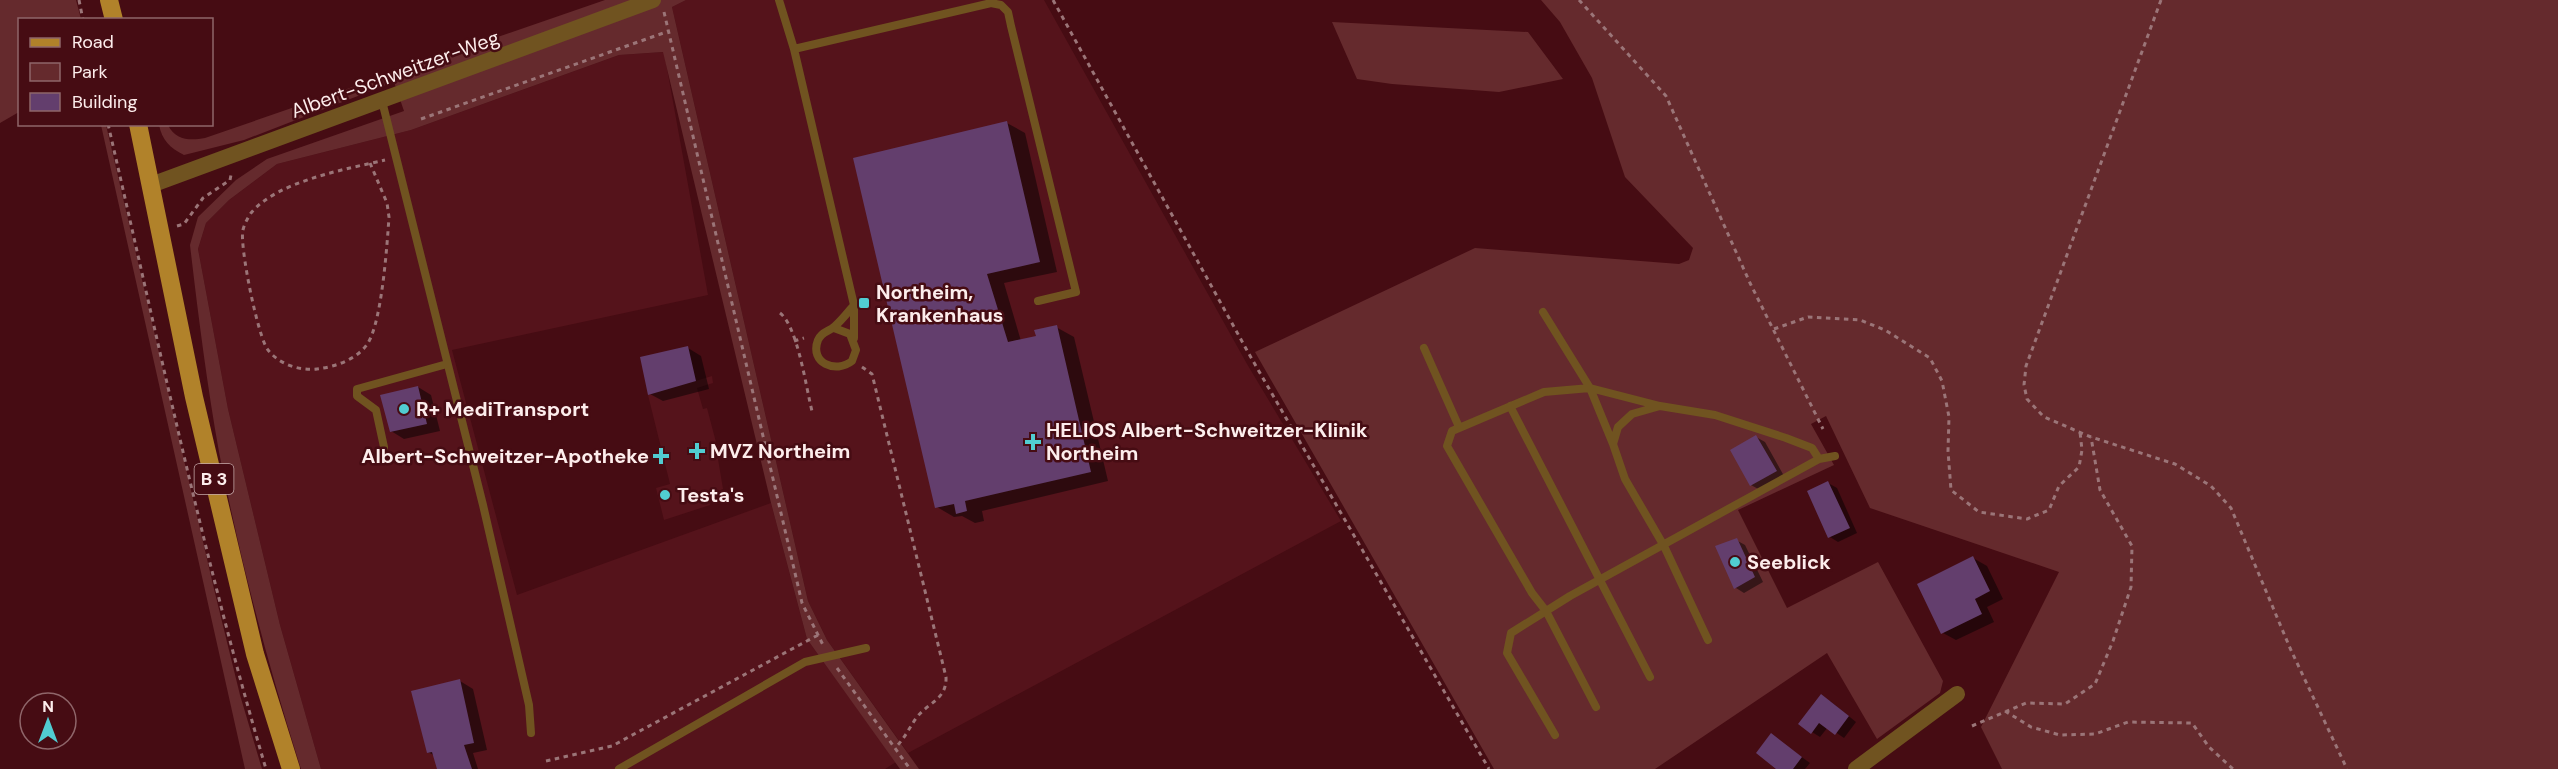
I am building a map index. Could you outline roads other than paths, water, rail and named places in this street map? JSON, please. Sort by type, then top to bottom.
[{"type":"main road","points":[[109,0],[114,18]]},
{"type":"main road","name":"B 3","points":[[138,126],[194,397],[255,654],[291,769]]},
{"type":"street","name":"Albert-Schweitzer-Weg","points":[[151,185],[382,101],[658,5]]},
{"type":"street","points":[[1856,769],[1957,693]]},
{"type":"lane","points":[[779,0],[794,49],[854,305],[856,350],[852,361],[836,368],[830,367],[820,360],[817,343],[823,333],[834,328],[854,305]]},
{"type":"lane","points":[[794,49],[991,3],[1001,4],[1008,12],[1076,292],[1038,301]]},
{"type":"lane","points":[[382,101],[483,505],[529,705],[531,733]]},
{"type":"lane","points":[[1543,312],[1590,388],[1625,479],[1664,546],[1708,640]]},
{"type":"lane","points":[[834,328],[845,330],[854,338]]},
{"type":"lane","points":[[1424,348],[1459,427]]},
{"type":"lane","points":[[384,447],[376,410],[357,396],[357,389],[447,364]]},
{"type":"lane","points":[[1596,706],[1546,611],[1532,592],[1447,446],[1452,431],[1544,392],[1590,388],[1660,406],[1715,415],[1812,448],[1819,459]]},
{"type":"lane","points":[[1510,406],[1650,677]]},
{"type":"lane","points":[[1613,444],[1618,427],[1632,414],[1660,406]]},
{"type":"lane","points":[[1555,735],[1507,653],[1511,633],[1599,580],[1819,459],[1835,456]]},
{"type":"lane","points":[[619,769],[805,662],[866,648]]},
{"type":"place","name":"Northeim, Krankenhaus","points":[[864,303]]},
{"type":"place","name":"R+ MediTransport","points":[[404,409]]},
{"type":"place","name":"HELIOS Albert-Schweitzer-Klinik Northeim","points":[[1033,442]]},
{"type":"place","name":"MVZ Northeim","points":[[697,451]]},
{"type":"place","name":"Albert-Schweitzer-Apotheke","points":[[661,456]]},
{"type":"place","name":"Testa's","points":[[665,495]]},
{"type":"place","name":"Seeblick","points":[[1735,562]]}]
